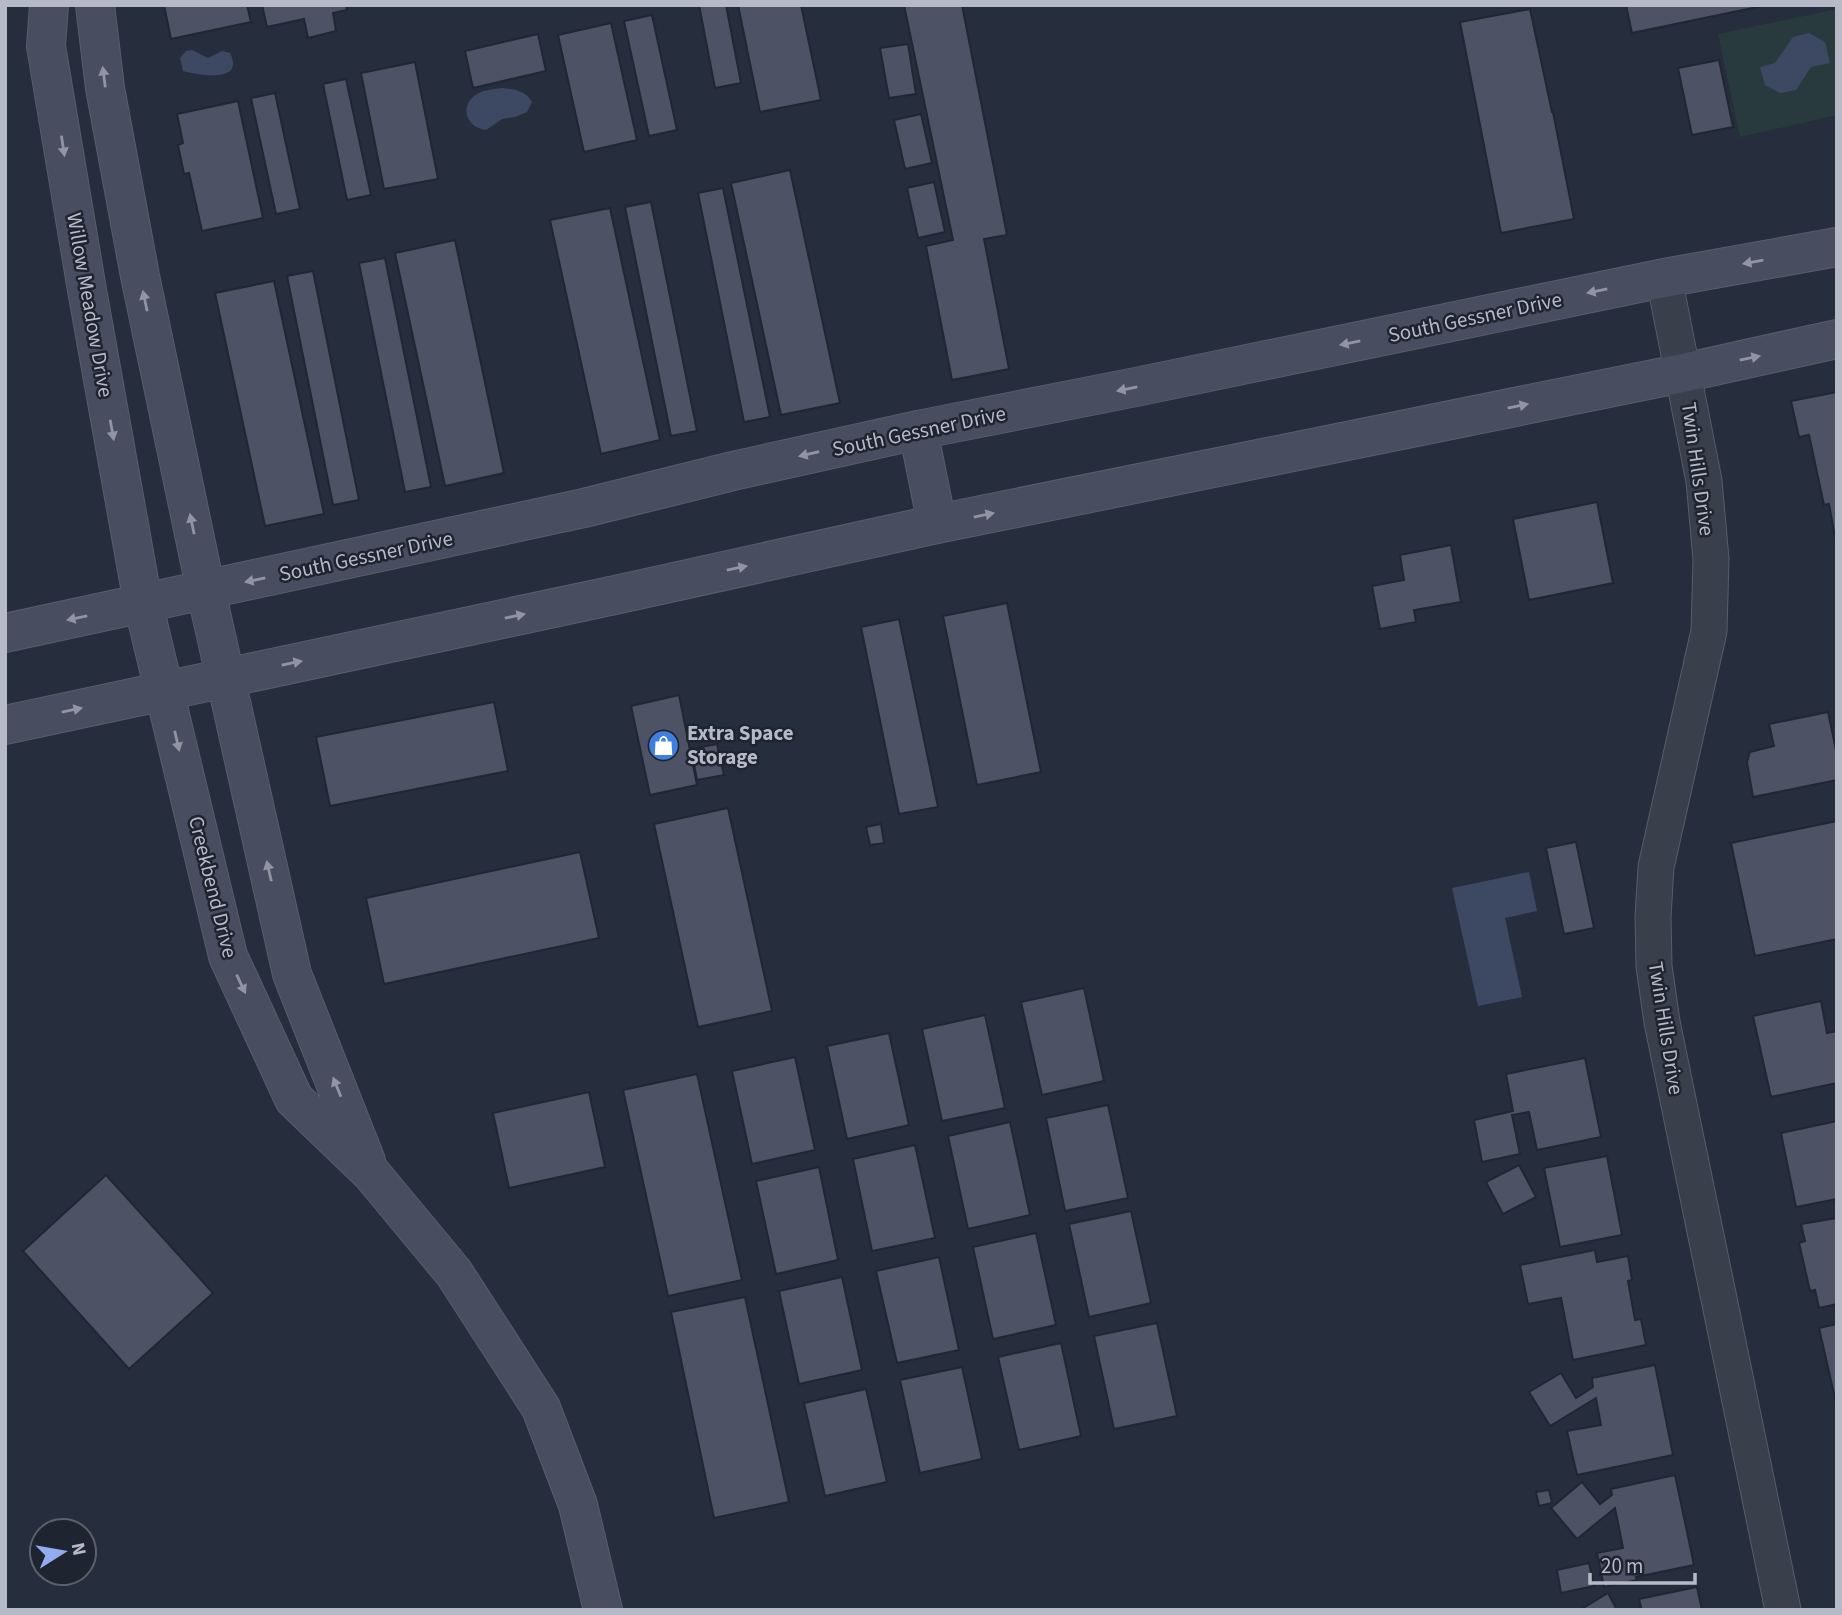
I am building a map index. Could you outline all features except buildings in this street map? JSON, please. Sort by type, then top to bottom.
[{"type":"main road","name":"Willow Meadow Drive","points":[[49,5],[46,46],[144,603]]},
{"type":"main road","points":[[96,5],[105,88],[140,276],[206,591]]},
{"type":"main road","name":"South Gessner Drive","points":[[5,633],[571,511],[733,471],[918,430],[1664,278],[1837,247]]},
{"type":"main road","points":[[5,725],[937,524],[1837,340]]},
{"type":"main road","points":[[918,430],[937,524]]},
{"type":"main road","name":"Creekbend Drive","points":[[206,591],[292,974],[371,1173]]},
{"type":"main road","name":"Creekbend Drive","points":[[144,603],[228,956],[294,1098],[371,1173],[453,1273],[541,1408],[578,1505],[603,1610]]},
{"type":"street","name":"Twin Hills Drive","points":[[1664,278],[1704,481],[1711,559],[1709,631],[1656,867],[1654,967],[1662,1022],[1783,1610]]},
{"type":"shaded area","points":[[1837,9],[1837,115],[1740,137],[1718,34]]},
{"type":"water","points":[[1809,33],[1825,42],[1830,63],[1811,67],[1796,90],[1780,93],[1765,85],[1760,67],[1775,63],[1793,37]]},
{"type":"water","points":[[192,50],[208,58],[222,51],[230,53],[233,63],[231,69],[218,75],[183,71],[180,58],[186,51]]},
{"type":"water","points":[[502,88],[526,95],[532,102],[527,112],[502,119],[486,130],[474,126],[466,112],[469,101],[480,92]]},
{"type":"water","points":[[1529,872],[1537,911],[1505,918],[1522,997],[1478,1006],[1452,888]]},
{"type":"place","name":"Extra Space Storage","points":[[664,745]]}]
